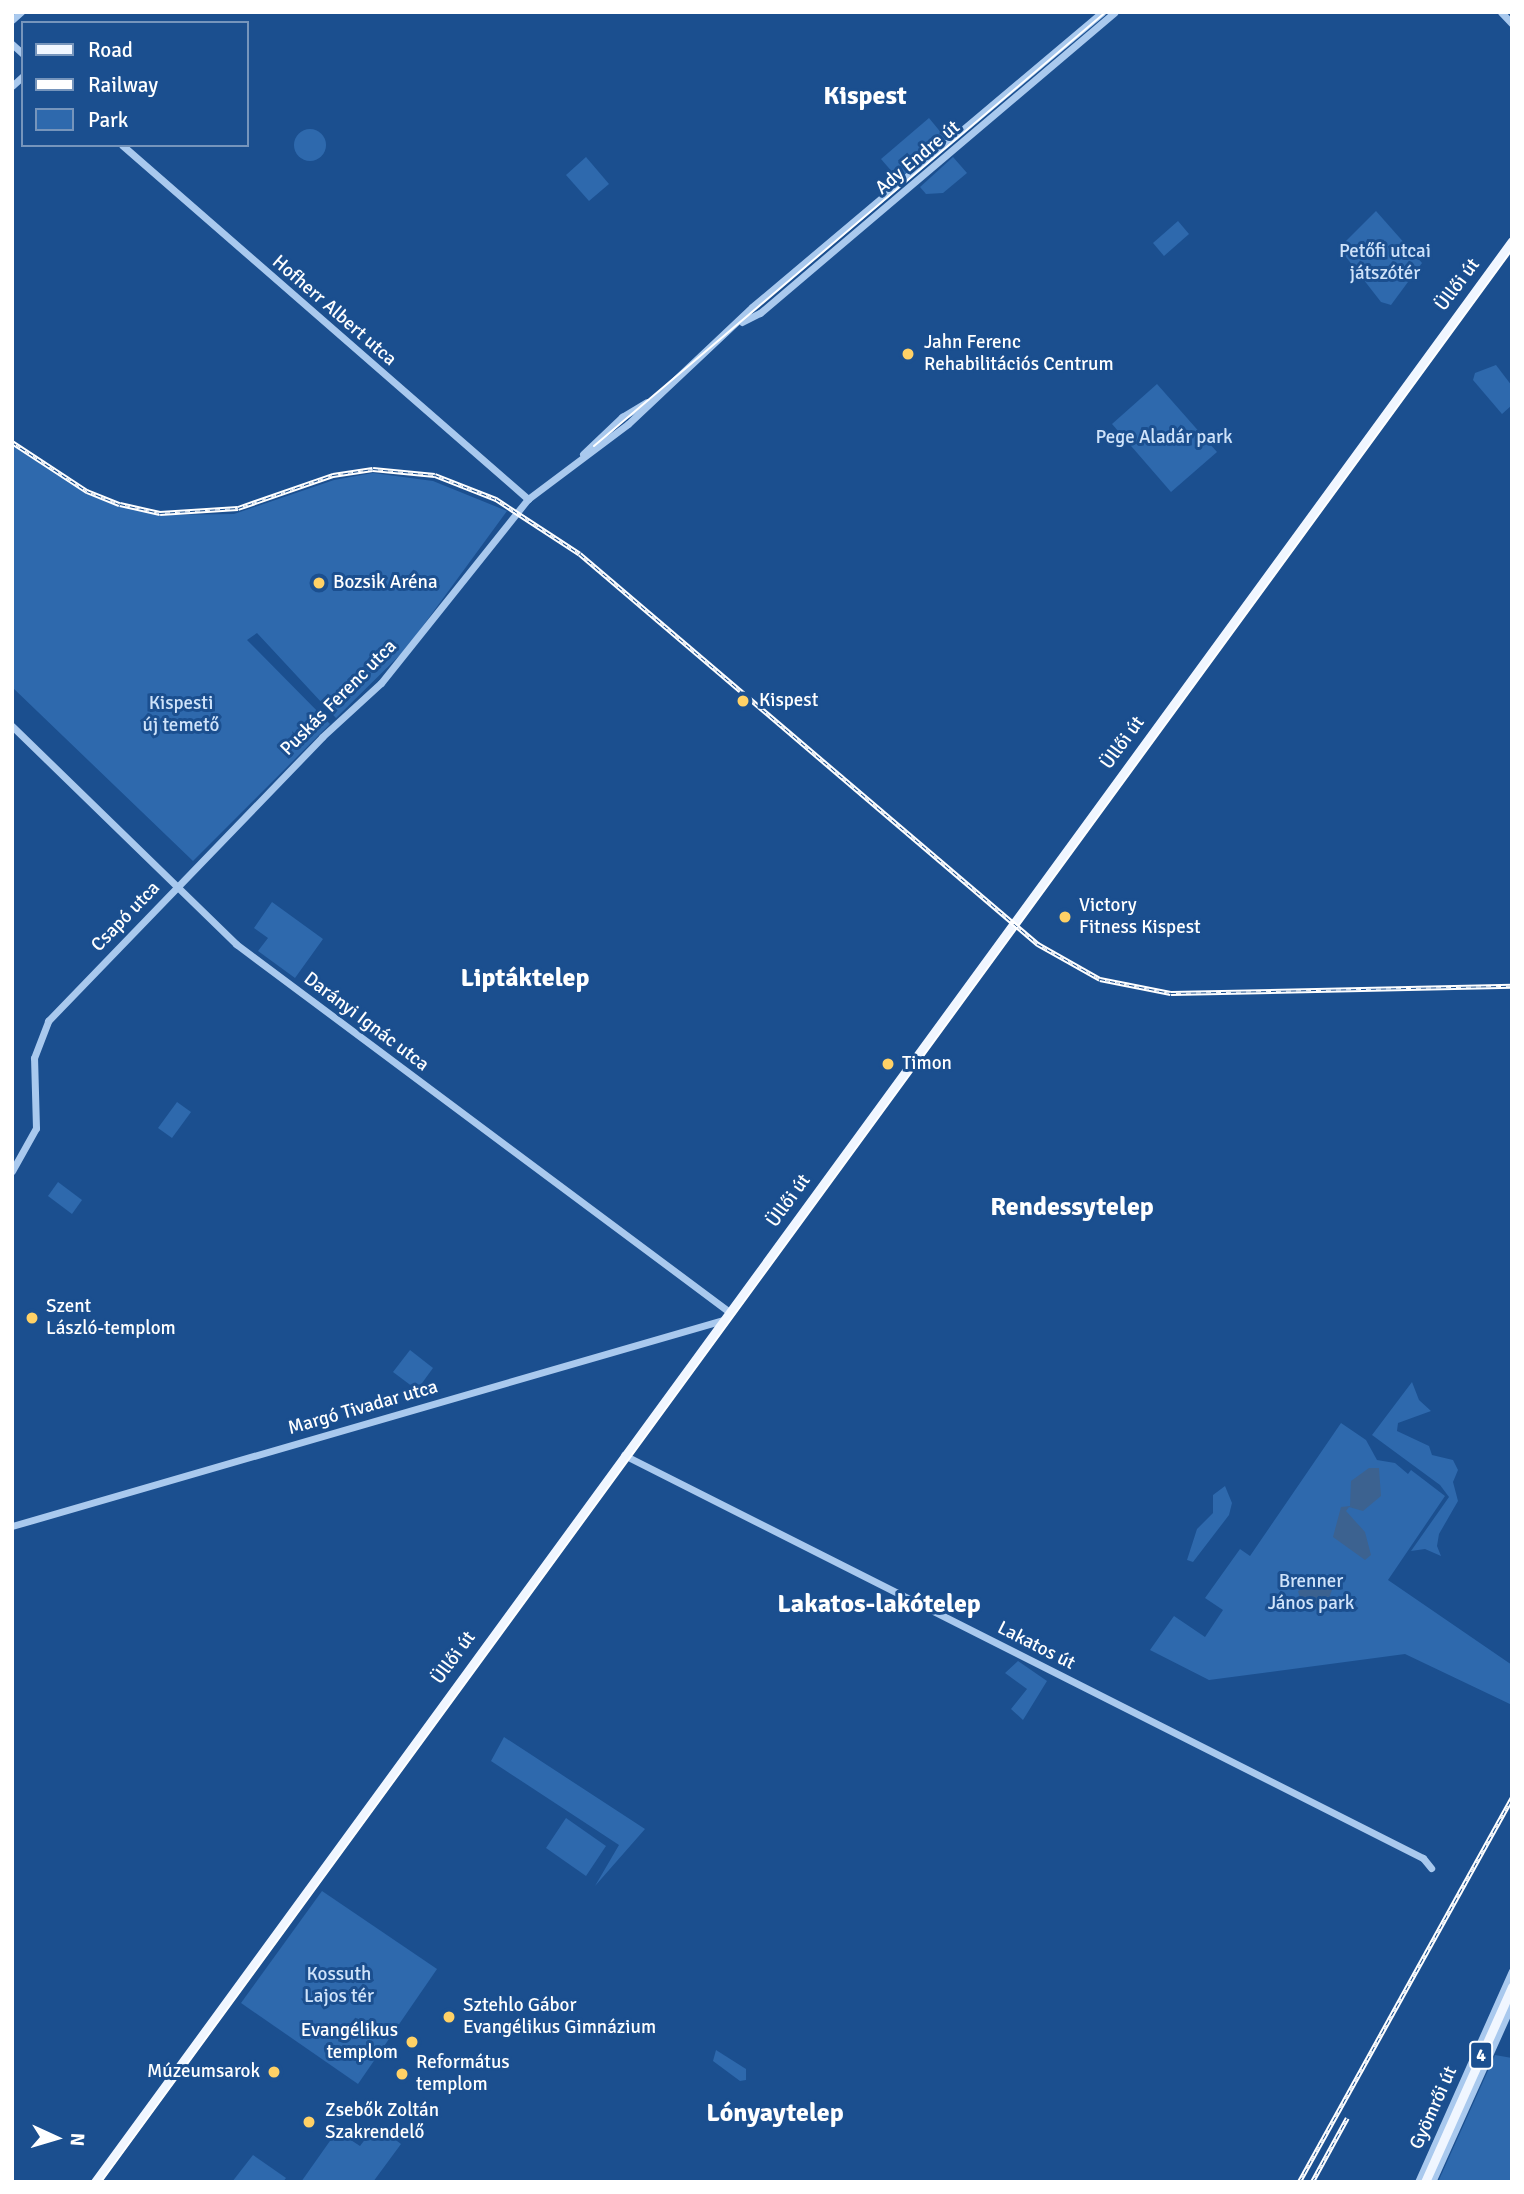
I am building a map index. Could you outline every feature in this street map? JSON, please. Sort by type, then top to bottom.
[{"type":"main road","name":"Üllői út","points":[[95,2182],[1512,241]]},
{"type":"main road","name":"4","points":[[1425,2182],[1512,1987]]},
{"type":"street","points":[[12,20],[21,12]]},
{"type":"street","name":"Ady Endre út","points":[[517,511],[581,457],[622,417],[653,398],[738,324],[752,307],[1102,12]]},
{"type":"street","name":"Ady Endre út","points":[[738,324],[760,313],[1115,12]]},
{"type":"street","points":[[1501,12],[1512,24]]},
{"type":"street","name":"Hofherr Albert utca","points":[[124,147],[528,499]]},
{"type":"street","name":"Puskás Ferenc utca","points":[[198,866],[322,737],[381,683],[517,511]]},
{"type":"street","name":"Darányi Ignác utca","points":[[12,726],[236,944],[692,1283],[726,1315]]},
{"type":"street","name":"Csapó utca","points":[[12,1171],[30,1144],[38,1121],[34,1064],[40,1037],[77,990],[198,866]]},
{"type":"street","name":"Margó Tivadar utca","points":[[12,1526],[726,1315]]},
{"type":"street","name":"Lakatos út","points":[[624,1455],[1423,1858],[1431,1868]]},
{"type":"street","name":"Gyömrői út","points":[[1418,2182],[1512,1971]]},
{"type":"street","name":"Gyömrői út","points":[[1432,2182],[1512,2004]]},
{"type":"green space","points":[[929,118],[947,140],[900,181],[881,159]]},
{"type":"green space","points":[[310,129],[321,134],[326,145],[321,156],[310,161],[299,156],[294,145],[299,134]]},
{"type":"green space","points":[[586,157],[609,184],[589,201],[566,175]]},
{"type":"green space","points":[[953,157],[967,173],[943,193],[926,194],[920,187]]},
{"type":"green space","name":"Petőfi utcai játszótér","points":[[1376,211],[1422,263],[1391,305],[1381,302],[1339,248]]},
{"type":"green space","points":[[1178,221],[1189,234],[1164,256],[1153,243]]},
{"type":"green space","points":[[1496,365],[1512,386],[1512,405],[1502,414],[1473,380],[1475,373]]},
{"type":"green space","name":"Pege Aladár park","points":[[1157,384],[1217,452],[1171,492],[1112,424]]},
{"type":"green space","name":"Kispesti új temető","points":[[12,444],[86,492],[120,506],[160,515],[234,514],[334,480],[373,473],[433,481],[507,511],[406,649],[336,718],[257,633],[247,640],[330,724],[193,861],[12,687]]},
{"type":"green space","points":[[272,902],[323,939],[295,978],[258,951],[268,938],[254,928]]},
{"type":"green space","points":[[177,1102],[191,1112],[172,1138],[158,1128]]},
{"type":"green space","points":[[58,1182],[82,1200],[72,1214],[48,1196]]},
{"type":"green space","points":[[410,1350],[433,1368],[417,1390],[393,1372]]},
{"type":"green space","points":[[1412,1382],[1419,1400],[1431,1411],[1398,1423],[1397,1431],[1429,1446],[1432,1455],[1453,1460],[1458,1470],[1453,1482],[1458,1501],[1439,1534],[1437,1546],[1441,1556],[1425,1549],[1411,1551],[1449,1497],[1440,1485],[1372,1435]]},
{"type":"green space","name":"Brenner János park","points":[[1341,1423],[1366,1440],[1377,1460],[1395,1463],[1408,1474],[1411,1470],[1445,1496],[1388,1580],[1512,1665],[1512,1705],[1405,1654],[1209,1680],[1150,1650],[1174,1616],[1205,1637],[1223,1610],[1205,1598],[1240,1549],[1250,1556]]},
{"type":"green space","points":[[1225,1486],[1232,1503],[1229,1515],[1193,1562],[1187,1560],[1197,1529],[1213,1513],[1213,1495]]},
{"type":"green space","points":[[1018,1661],[1047,1681],[1023,1720],[1011,1709],[1027,1689],[1005,1673]]},
{"type":"green space","points":[[504,1737],[645,1829],[595,1886],[619,1845],[491,1761]]},
{"type":"green space","points":[[566,1818],[606,1846],[586,1876],[546,1848]]},
{"type":"green space","name":"Kossuth Lajos tér","points":[[322,1891],[437,1969],[358,2084],[241,2003]]},
{"type":"green space","points":[[716,2050],[746,2069],[746,2080],[740,2081],[713,2061]]},
{"type":"green space","points":[[1495,2055],[1512,2058],[1512,2182],[1438,2182]]},
{"type":"green space","points":[[376,2125],[401,2144],[373,2182],[301,2182],[337,2131],[360,2146]]},
{"type":"green space","points":[[253,2155],[286,2178],[283,2182],[232,2182]]},
{"type":"shaded area","points":[[1369,1468],[1379,1468],[1381,1496],[1363,1511],[1349,1507],[1346,1511],[1365,1532],[1371,1555],[1365,1560],[1333,1537],[1341,1507],[1350,1506],[1351,1481]]},
{"type":"shaded area","points":[[1325,1578],[1333,1587],[1326,1607],[1303,1610],[1298,1591]]},
{"type":"tram line","points":[[594,446],[1106,12]]},
{"type":"tram line","points":[[101,2182],[1512,250]]},
{"type":"railway","points":[[12,442],[87,491],[120,504],[160,513],[238,508],[333,475],[373,469],[435,475],[496,499],[580,554],[1038,944],[1100,979],[1171,993],[1512,986]]},
{"type":"railway","points":[[1299,2182],[1512,1797]]},
{"type":"railway","points":[[1312,2182],[1347,2118]]},
{"type":"place","name":"Jahn Ferenc Rehabilitációs Centrum","points":[[908,354]]},
{"type":"place","name":"Bozsik Aréna","points":[[319,583]]},
{"type":"place","name":"Kispest","points":[[743,701]]},
{"type":"place","name":"Victory Fitness Kispest","points":[[1065,917]]},
{"type":"place","name":"Timon","points":[[888,1064]]},
{"type":"place","name":"Szent László-templom","points":[[32,1318]]},
{"type":"place","name":"Sztehlo Gábor Evangélikus Gimnázium","points":[[449,2017]]},
{"type":"place","name":"Evangélikus templom","points":[[412,2042]]},
{"type":"place","name":"Múzeumsarok","points":[[274,2072]]},
{"type":"place","name":"Református templom","points":[[402,2074]]},
{"type":"place","name":"Zsebők Zoltán Szakrendelő","points":[[309,2122]]},
{"type":"district","name":"Kispest","points":[[865,97]]},
{"type":"district","name":"Liptáktelep","points":[[525,979]]},
{"type":"district","name":"Rendessytelep","points":[[1072,1208]]},
{"type":"district","name":"Lakatos-lakótelep","points":[[879,1605]]},
{"type":"district","name":"Lónyaytelep","points":[[775,2114]]}]
